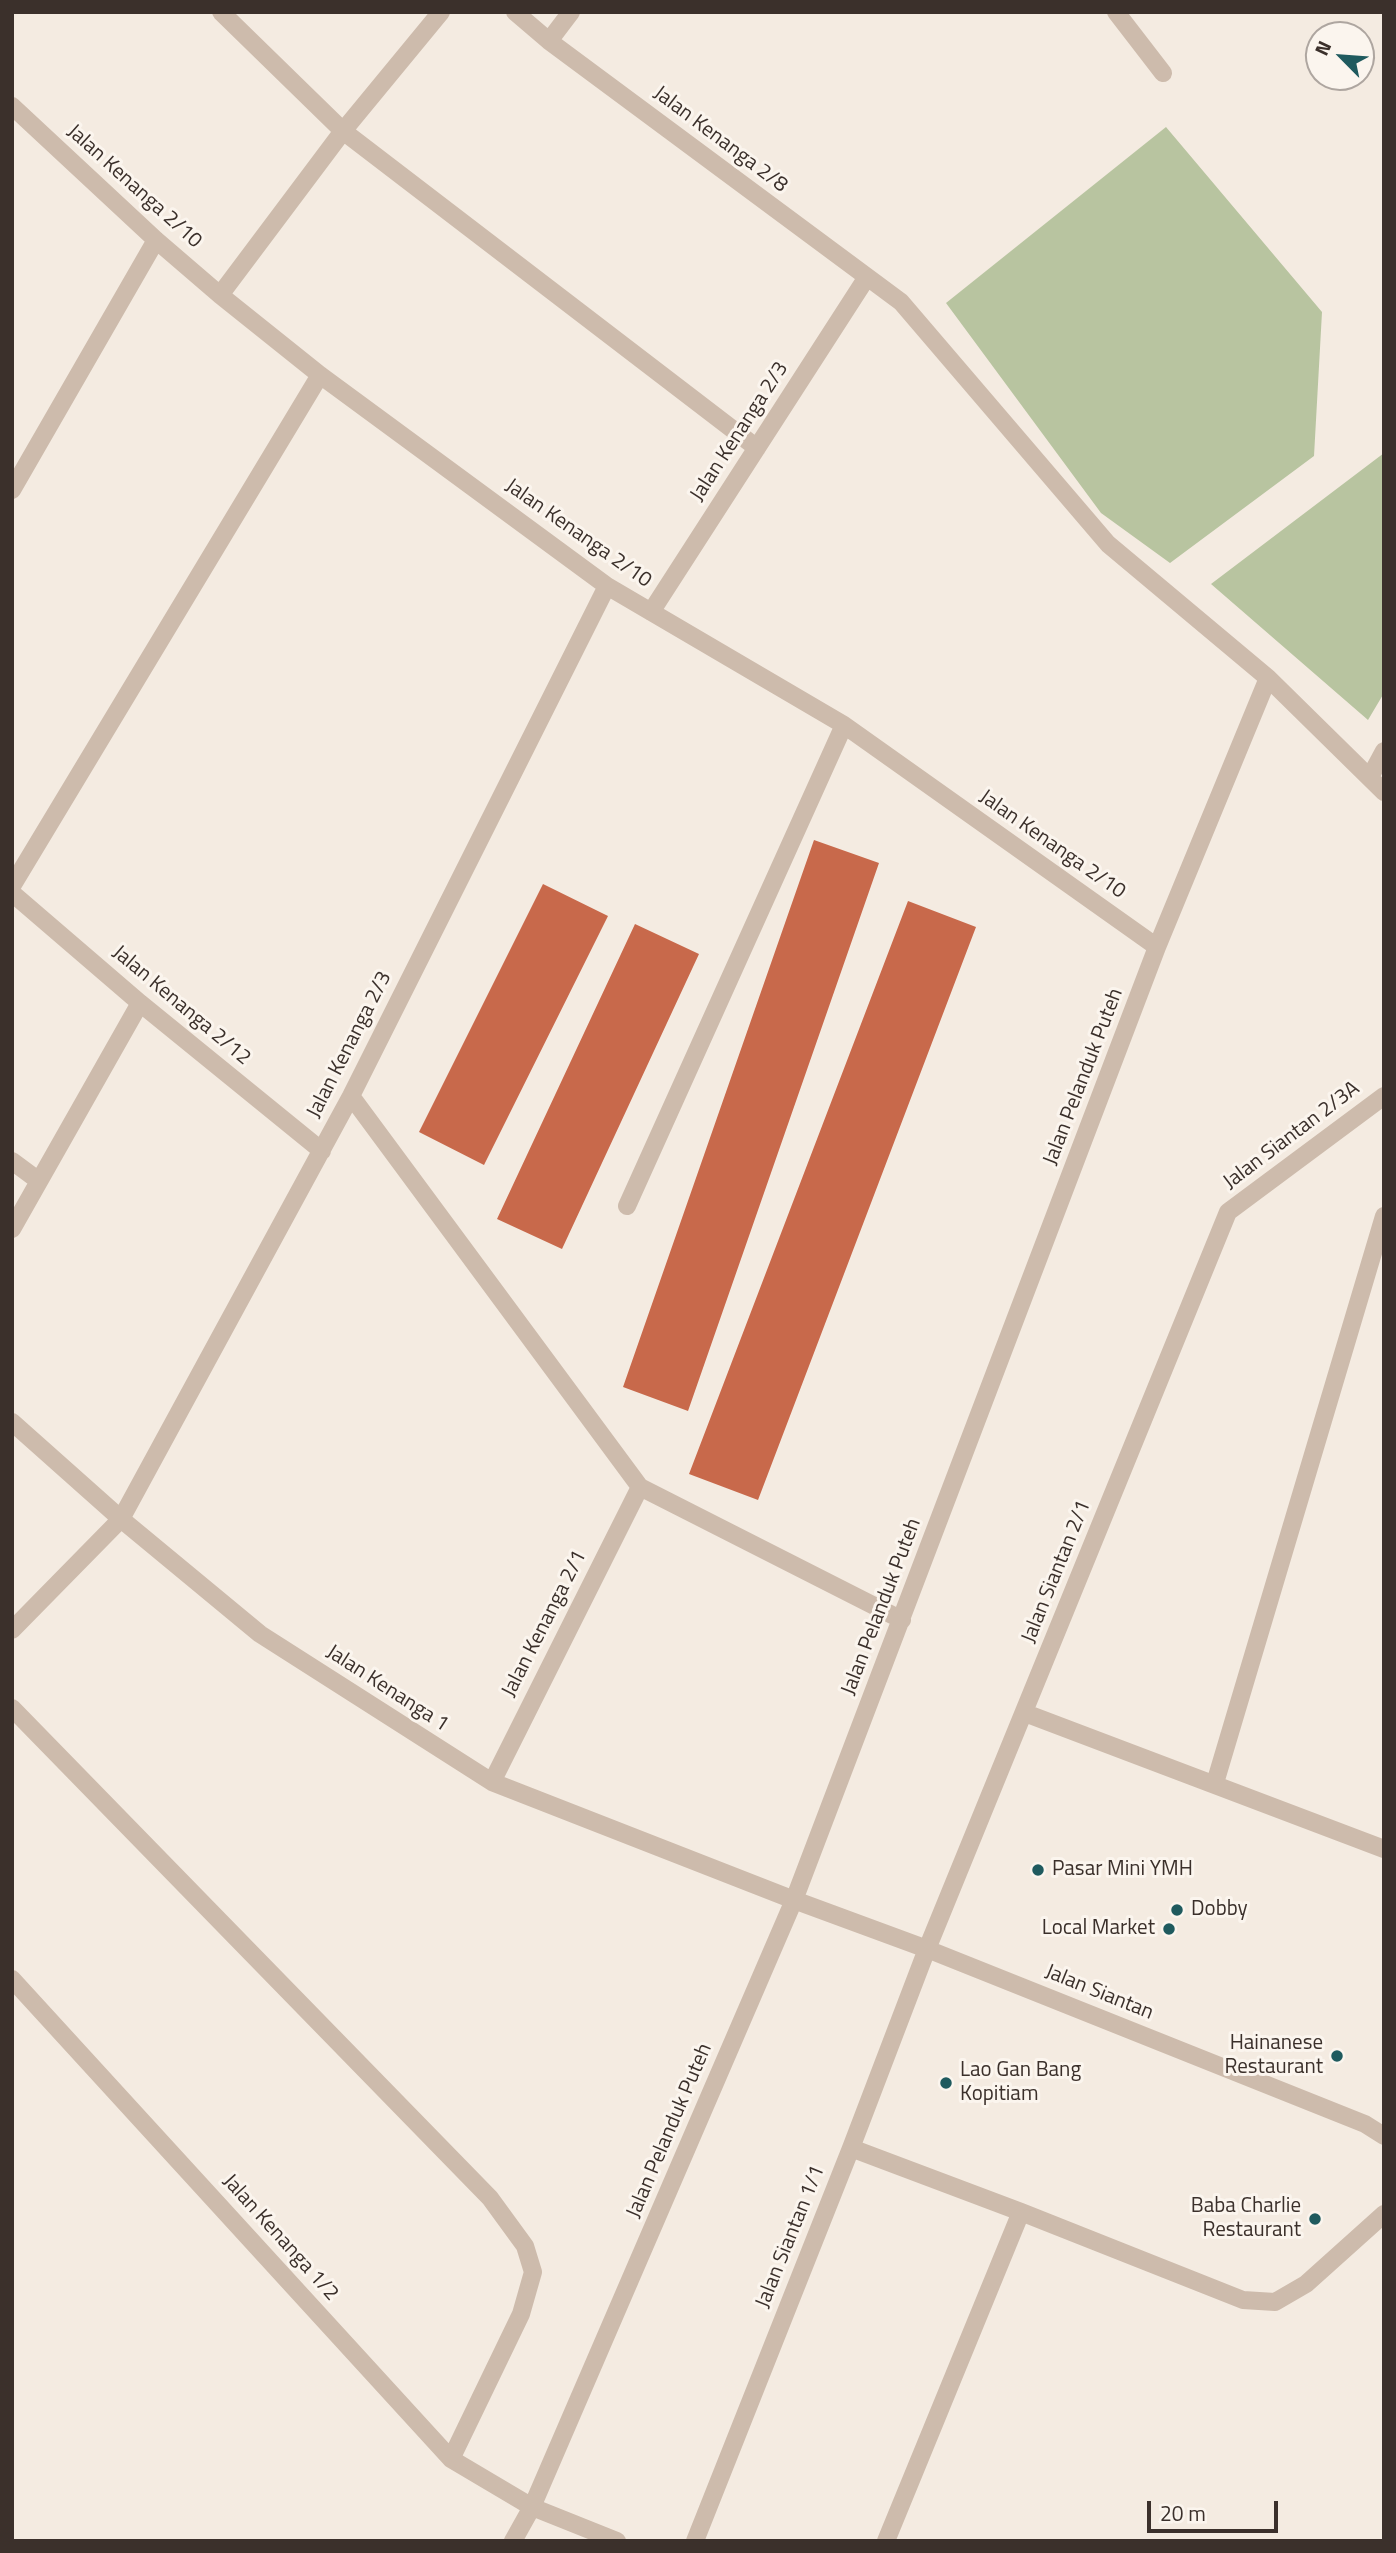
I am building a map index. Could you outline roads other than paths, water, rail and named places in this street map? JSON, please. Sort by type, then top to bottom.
[{"type":"street","points":[[221,12],[343,131],[757,448]]},
{"type":"street","points":[[220,295],[343,131],[441,12]]},
{"type":"street","name":"Jalan Kenanga 2/8","points":[[515,12],[549,41],[901,302],[1108,544],[1268,678],[1384,792]]},
{"type":"street","points":[[549,41],[572,12]]},
{"type":"street","points":[[1116,12],[1163,73]]},
{"type":"street","name":"Jalan Kenanga 2/10","points":[[12,106],[156,240],[220,295],[320,375],[607,586],[844,725],[1157,947]]},
{"type":"street","points":[[12,490],[156,240]]},
{"type":"street","name":"Jalan Kenanga 2/3","points":[[651,612],[867,278]]},
{"type":"street","points":[[12,886],[320,375]]},
{"type":"street","name":"Jalan Kenanga 2/3","points":[[12,1630],[121,1519],[351,1096],[607,586]]},
{"type":"street","name":"Jalan Pelanduk Puteh","points":[[513,2541],[532,2507],[794,1900],[1157,947],[1268,678]]},
{"type":"street","points":[[627,1206],[844,725]]},
{"type":"street","points":[[1370,777],[1384,751]]},
{"type":"street","name":"Jalan Kenanga 2/12","points":[[12,892],[140,1003],[321,1152]]},
{"type":"street","points":[[12,1229],[140,1003]]},
{"type":"street","points":[[351,1096],[640,1487],[902,1620]]},
{"type":"street","name":"Jalan Siantan 2/3A","points":[[1228,1212],[1384,1096]]},
{"type":"street","points":[[12,1161],[39,1181]]},
{"type":"street","name":"Jalan Siantan 2/1","points":[[928,1949],[1228,1212]]},
{"type":"street","points":[[1215,1783],[1384,1216]]},
{"type":"street","name":"Jalan Kenanga 1","points":[[12,1422],[121,1519],[260,1634],[492,1782],[794,1900]]},
{"type":"street","name":"Jalan Kenanga 2/1","points":[[492,1782],[640,1487]]},
{"type":"street","points":[[12,1708],[490,2198],[525,2246],[533,2272],[521,2314],[451,2459]]},
{"type":"street","points":[[1025,1713],[1384,1849]]},
{"type":"street","name":"Jalan Siantan","points":[[794,1900],[928,1949],[1365,2124],[1384,2136]]},
{"type":"street","name":"Jalan Siantan 1/1","points":[[695,2541],[928,1949]]},
{"type":"street","name":"Jalan Kenanga 1/2","points":[[12,1979],[451,2459],[532,2507]]},
{"type":"street","points":[[851,2148],[1243,2300],[1275,2302],[1306,2284],[1384,2214]]},
{"type":"street","points":[[888,2540],[1021,2212]]},
{"type":"street","points":[[532,2507],[617,2541]]},
{"type":"place","name":"Pasar Mini YMH","points":[[1038,1870]]},
{"type":"place","name":"Dobby","points":[[1177,1910]]},
{"type":"place","name":"Local Market","points":[[1169,1929]]},
{"type":"place","name":"Hainanese Restaurant","points":[[1337,2056]]},
{"type":"place","name":"Lao Gan Bang Kopitiam","points":[[946,2083]]},
{"type":"place","name":"Baba Charlie Restaurant","points":[[1315,2219]]}]
